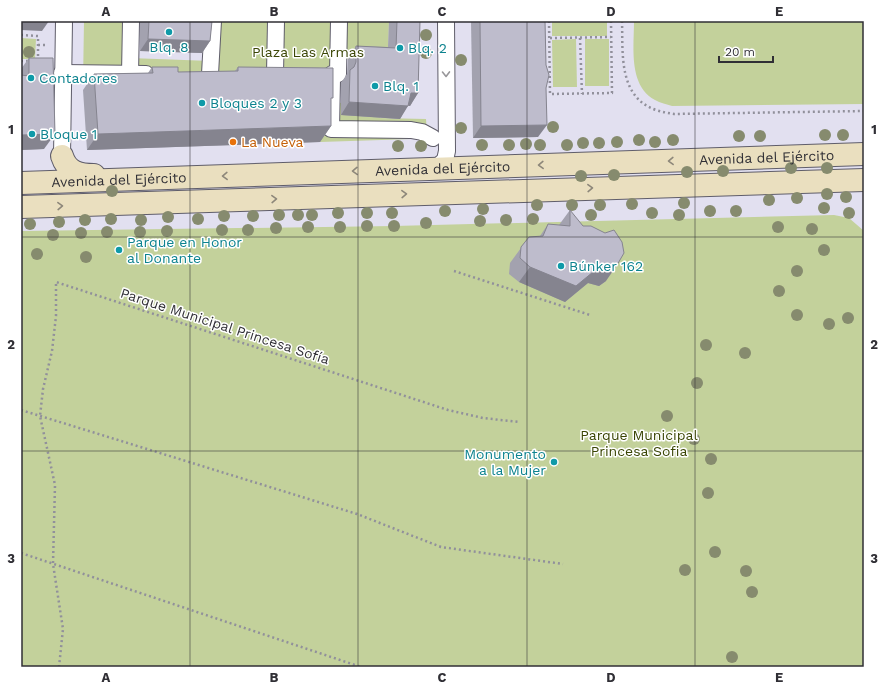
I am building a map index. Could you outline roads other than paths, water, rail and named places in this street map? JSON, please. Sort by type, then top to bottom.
[{"type":"main road","name":"Avenida del Ejército","points":[[22,183],[864,154]]},
{"type":"main road","points":[[62,156],[69,168],[79,174],[108,175],[123,179]]},
{"type":"main road","points":[[22,183],[30,178],[53,172],[62,156]]},
{"type":"main road","name":"Avenida del Ejército","points":[[21,207],[864,180]]},
{"type":"street","points":[[62,156],[62,73],[64,21]]},
{"type":"street","points":[[130,74],[131,21]]},
{"type":"street","points":[[210,74],[213,21]]},
{"type":"street","points":[[275,74],[276,21]]},
{"type":"street","points":[[339,21],[338,74],[325,74],[331,129],[411,130],[422,132],[433,138]]},
{"type":"street","points":[[435,169],[445,160],[447,151],[446,21]]},
{"type":"street","points":[[62,73],[159,74]]},
{"type":"place","name":"Blq. 8","points":[[169,32]]},
{"type":"place","name":"Blq. 2","points":[[400,48]]},
{"type":"place","name":"Contadores","points":[[31,78]]},
{"type":"place","name":"Blq. 1","points":[[375,86]]},
{"type":"place","name":"Bloques 2 y 3","points":[[202,103]]},
{"type":"place","name":"Bloque 1","points":[[32,134]]},
{"type":"place","name":"La Nueva","points":[[233,142]]},
{"type":"place","name":"Parque en Honor al Donante","points":[[119,250]]},
{"type":"place","name":"Búnker 162","points":[[561,266]]},
{"type":"place","name":"Monumento a la Mujer","points":[[554,462]]},
{"type":"park label","name":"Plaza Las Armas","points":[[308,52]]},
{"type":"park label","name":"Parque Municipal Princesa Sofia","points":[[639,444]]}]
